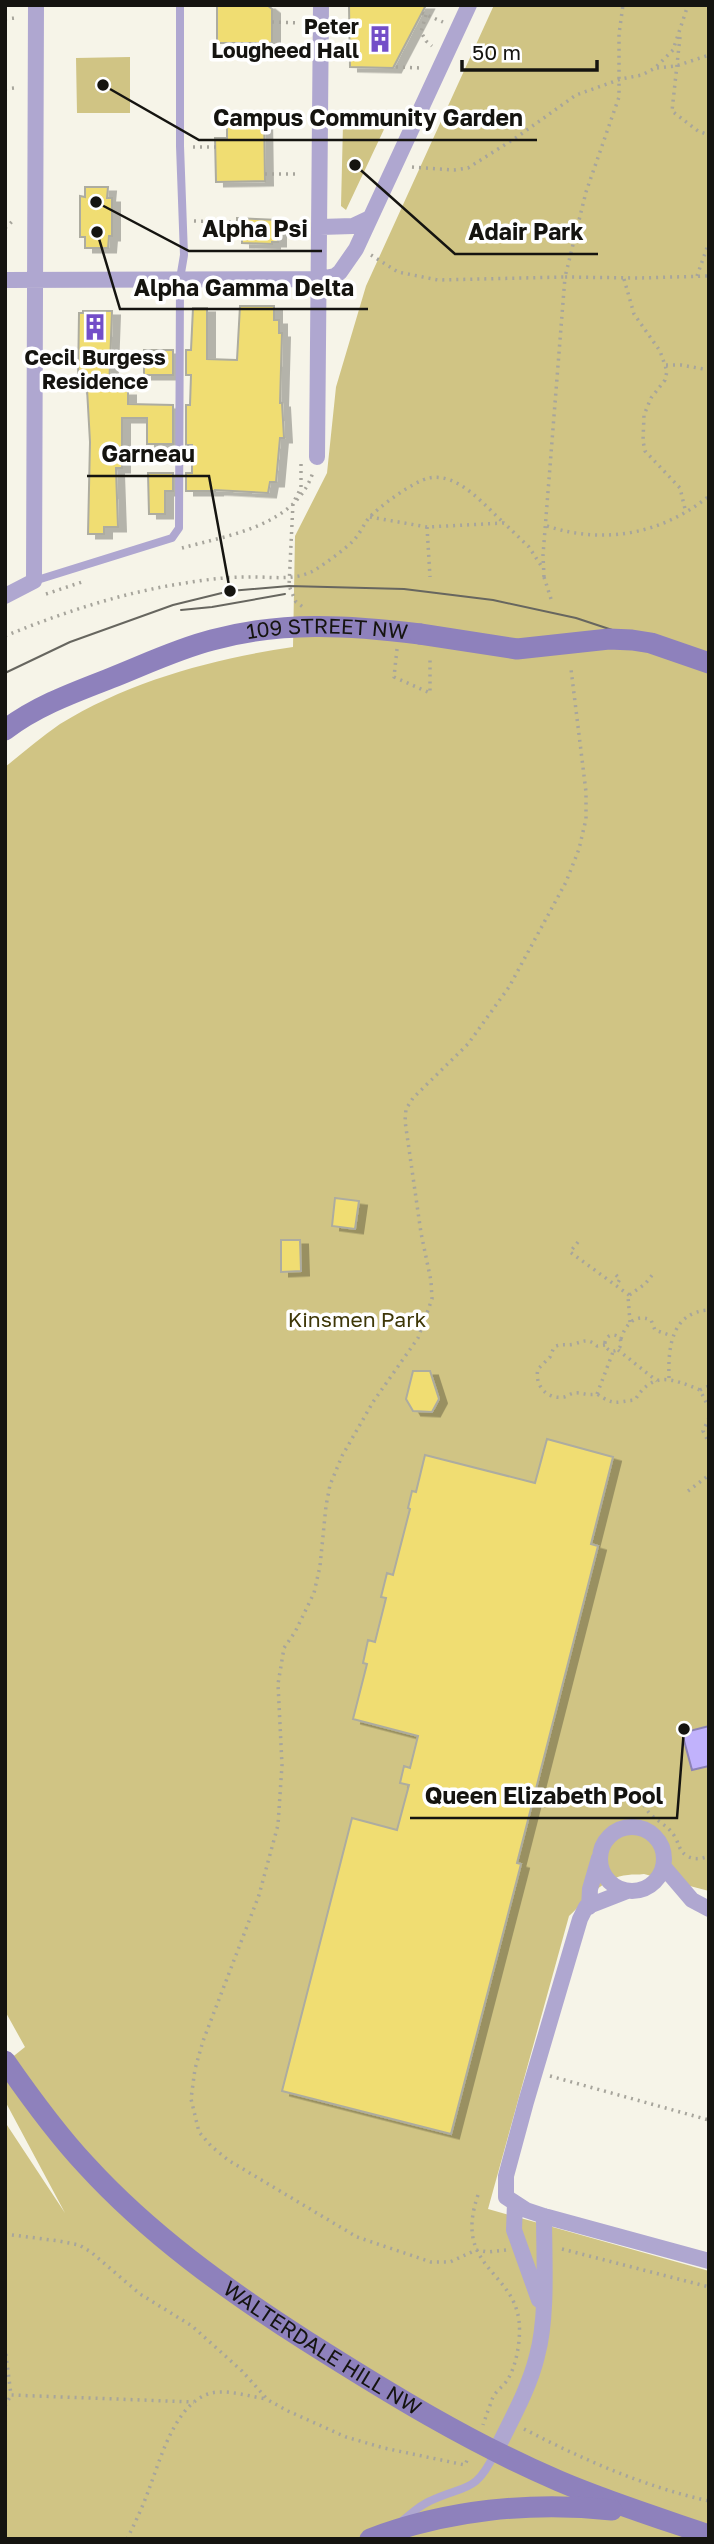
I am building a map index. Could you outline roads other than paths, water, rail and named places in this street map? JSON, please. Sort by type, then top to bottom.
[{"type":"main road","name":"109 STREET NW","points":[[5,730],[70,694],[182,650],[212,640],[292,626],[332,625],[420,634],[517,649],[620,638],[651,643],[709,663]]},
{"type":"main road","name":"109 STREET NW","points":[[5,745],[40,709]]},
{"type":"main road","name":"WALTERDALE HILL NW","points":[[5,2061],[54,2128],[87,2166],[182,2252],[244,2300],[417,2409],[496,2451],[561,2482],[709,2535]]},
{"type":"main road","points":[[380,2535],[456,2516],[522,2507],[580,2507],[646,2514]]},
{"type":"street","points":[[5,596],[34,580],[36,5]]},
{"type":"street","points":[[317,457],[321,5]]},
{"type":"street","points":[[5,280],[319,279],[335,276],[356,249],[469,5]]},
{"type":"street","points":[[320,227],[353,226],[370,218]]},
{"type":"street","points":[[589,1907],[590,1889],[600,1855],[609,1837],[618,1831],[638,1828],[655,1838],[664,1856],[663,1866],[652,1884],[642,1890],[627,1891],[589,1907],[586,1908],[580,1919],[506,2176],[506,2197],[544,2216],[709,2261]]},
{"type":"street","points":[[600,1855],[604,1876],[611,1884],[627,1891]]},
{"type":"street","points":[[663,1866],[692,1900],[709,1909]]},
{"type":"street","points":[[515,2203],[513,2221],[519,2248],[542,2309]]},
{"type":"street","points":[[496,2451],[537,2357],[542,2332],[544,2216]]},
{"type":"lane","points":[[34,580],[172,538],[177,535],[179,528],[180,279],[184,256],[181,220],[180,5]]},
{"type":"lane","points":[[380,2535],[427,2502],[475,2484],[485,2473],[496,2451]]},
{"type":"tram line","points":[[5,673],[70,642],[173,605],[230,591],[289,586],[404,589],[493,600],[576,618],[709,662]]},
{"type":"tram line","points":[[181,610],[285,594]]},
{"type":"place","name":"Peter Lougheed Hall","points":[[380,39]]},
{"type":"place","name":"Campus Community Garden","points":[[103,85]]},
{"type":"place","name":"Adair Park","points":[[355,165]]},
{"type":"place","name":"Alpha Psi","points":[[96,202]]},
{"type":"place","name":"Alpha Gamma Delta","points":[[97,232]]},
{"type":"place","name":"Cecil Burgess Residence","points":[[95,327]]},
{"type":"place","name":"Garneau","points":[[230,591]]},
{"type":"place","name":"Queen Elizabeth Pool","points":[[684,1729]]},
{"type":"park label","name":"Kinsmen Park","points":[[357,1320]]}]
